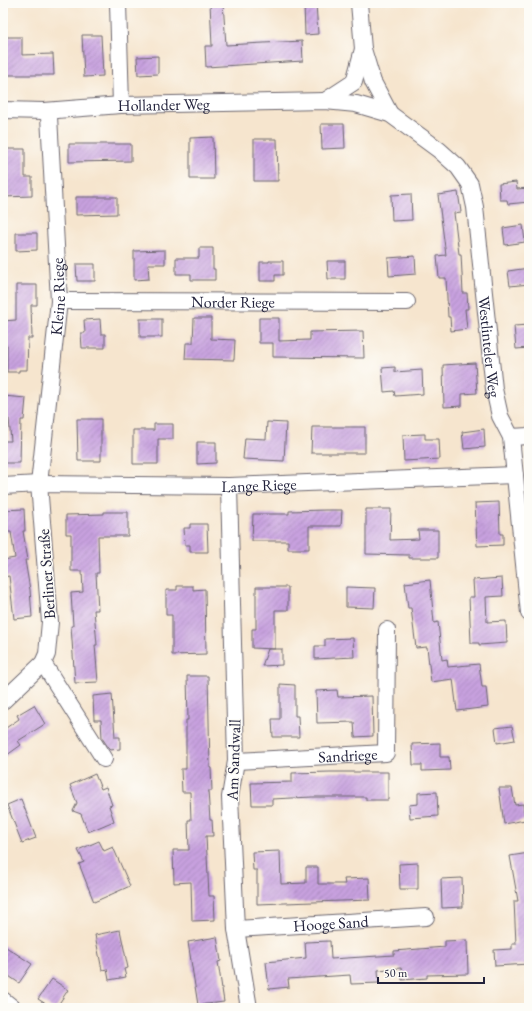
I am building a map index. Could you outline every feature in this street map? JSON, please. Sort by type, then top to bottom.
[{"type":"street","points":[[118,3],[121,105]]},
{"type":"street","name":"Westlinteler Weg","points":[[359,3],[363,49],[374,82],[390,114]]},
{"type":"street","name":"Westlinteler Weg","points":[[325,101],[354,82],[363,49]]},
{"type":"street","name":"Hollander Weg","points":[[3,110],[44,111],[121,105],[325,101]]},
{"type":"street","name":"Westlinteler Weg","points":[[325,101],[356,104],[390,114],[439,150],[458,167],[470,184],[475,206],[494,389],[500,416],[512,437],[529,613]]},
{"type":"street","name":"Kleine Riege","points":[[39,484],[59,301],[49,116],[44,111]]},
{"type":"street","name":"Norder Riege","points":[[59,301],[407,302]]},
{"type":"street","points":[[512,437],[529,436]]},
{"type":"street","name":"Lange Riege","points":[[3,486],[39,484],[229,486],[515,474]]},
{"type":"street","name":"Berliner Straße","points":[[39,484],[50,622],[47,654],[43,663]]},
{"type":"street","name":"Am Sandwall","points":[[229,486],[236,760],[230,798],[236,929],[248,1008]]},
{"type":"street","name":"Sandriege","points":[[236,760],[386,753],[387,630]]},
{"type":"street","points":[[3,701],[43,663],[104,759]]},
{"type":"street","name":"Hooge Sand","points":[[236,929],[426,917]]},
{"type":"street","points":[[3,1000],[13,1008]]},
{"type":"building","points":[[210,3],[223,3],[226,45],[302,41],[303,61],[206,67],[205,46],[212,46]]},
{"type":"building","points":[[304,3],[316,3],[318,34],[305,35]]},
{"type":"building","points":[[82,35],[101,35],[103,76],[84,77]]},
{"type":"building","points":[[6,37],[22,37],[22,55],[53,54],[54,75],[3,75],[3,55],[6,55]]},
{"type":"building","points":[[158,56],[158,74],[138,75],[137,57]]},
{"type":"building","points":[[321,124],[344,124],[345,148],[322,149]]},
{"type":"building","points":[[213,137],[214,179],[190,179],[190,138]]},
{"type":"building","points":[[254,139],[277,139],[278,181],[254,181]]},
{"type":"building","points":[[69,144],[131,144],[131,161],[69,162]]},
{"type":"building","points":[[3,149],[25,149],[25,177],[32,177],[32,196],[3,197]]},
{"type":"building","points":[[516,182],[517,189],[529,188],[529,202],[508,204],[507,200],[500,200],[499,184]]},
{"type":"building","points":[[458,192],[461,212],[454,213],[459,254],[461,254],[463,293],[467,293],[468,309],[465,309],[467,329],[451,331],[450,317],[448,317],[446,278],[439,278],[437,256],[446,255],[438,195]]},
{"type":"building","points":[[411,194],[412,220],[392,221],[391,195]]},
{"type":"building","points":[[76,197],[117,197],[117,214],[76,215]]},
{"type":"building","points":[[523,225],[525,242],[505,245],[503,228]]},
{"type":"building","points":[[16,233],[37,233],[37,250],[16,251]]},
{"type":"building","points":[[199,248],[213,248],[213,269],[215,269],[215,280],[191,280],[191,274],[176,274],[176,258],[199,258]]},
{"type":"building","points":[[165,250],[165,264],[148,264],[149,279],[134,280],[134,251]]},
{"type":"building","points":[[415,256],[416,274],[389,276],[388,258]]},
{"type":"building","points":[[283,261],[283,275],[275,275],[275,281],[260,281],[260,262]]},
{"type":"building","points":[[327,261],[345,261],[345,279],[328,279]]},
{"type":"building","points":[[76,264],[95,264],[95,281],[77,281]]},
{"type":"building","points":[[529,268],[529,284],[510,286],[508,271]]},
{"type":"building","points":[[16,285],[37,285],[37,305],[31,305],[32,338],[28,338],[27,370],[7,372],[7,345],[3,346],[3,321],[16,320]]},
{"type":"building","points":[[194,318],[211,318],[211,339],[235,340],[234,360],[185,359],[186,343],[193,343]]},
{"type":"building","points":[[259,318],[279,318],[279,341],[310,340],[310,332],[363,331],[364,358],[273,357],[273,343],[259,343]]},
{"type":"building","points":[[100,319],[101,334],[105,334],[105,348],[82,348],[81,333],[85,333],[84,320]]},
{"type":"building","points":[[140,319],[162,319],[162,337],[140,337]]},
{"type":"building","points":[[529,325],[529,348],[516,349],[514,326]]},
{"type":"building","points":[[475,363],[477,393],[462,394],[462,406],[444,407],[443,365]]},
{"type":"building","points":[[395,367],[395,372],[422,370],[423,394],[395,396],[394,391],[384,392],[382,368]]},
{"type":"building","points":[[3,396],[26,398],[24,420],[21,420],[20,463],[3,463],[3,441],[11,441],[9,419],[3,419]]},
{"type":"building","points":[[77,419],[101,419],[101,461],[78,461]]},
{"type":"building","points":[[267,422],[286,423],[284,461],[243,459],[245,438],[266,439]]},
{"type":"building","points":[[154,424],[173,424],[173,439],[158,439],[158,464],[133,464],[133,430],[154,430]]},
{"type":"building","points":[[312,427],[365,427],[365,453],[311,453]]},
{"type":"building","points":[[484,429],[485,447],[464,449],[462,432]]},
{"type":"building","points":[[425,434],[425,439],[439,439],[440,459],[404,461],[403,435]]},
{"type":"building","points":[[197,442],[216,442],[216,463],[197,464]]},
{"type":"building","points":[[499,502],[500,534],[503,534],[503,545],[477,546],[475,503]]},
{"type":"building","points":[[24,509],[25,531],[23,531],[28,560],[25,560],[30,590],[32,617],[14,619],[9,576],[3,577],[3,560],[15,558],[11,532],[3,532],[3,510]]},
{"type":"building","points":[[366,509],[391,509],[390,540],[419,539],[418,530],[438,530],[438,558],[409,558],[409,555],[366,554]]},
{"type":"building","points":[[342,510],[341,526],[309,526],[309,549],[288,549],[288,541],[252,541],[253,514],[289,514],[289,511]]},
{"type":"building","points":[[104,512],[128,512],[128,536],[98,536],[99,573],[96,573],[98,610],[94,610],[98,682],[75,683],[71,626],[73,626],[71,593],[83,592],[82,571],[71,571],[71,534],[66,534],[66,515],[104,514]]},
{"type":"building","points":[[190,524],[207,524],[208,552],[190,552],[190,545],[185,545],[184,528],[190,528]]},
{"type":"building","points":[[502,578],[503,596],[486,597],[487,622],[506,621],[507,643],[479,645],[479,643],[471,643],[469,597],[474,597],[473,580]]},
{"type":"building","points":[[430,580],[434,623],[438,622],[442,660],[447,659],[448,667],[479,664],[482,687],[486,687],[488,707],[457,711],[453,679],[431,682],[427,647],[416,648],[411,608],[408,608],[405,583]]},
{"type":"building","points":[[177,586],[193,586],[193,590],[205,589],[206,654],[172,655],[172,615],[166,615],[166,590],[177,590]]},
{"type":"building","points":[[256,587],[288,587],[288,610],[275,610],[275,649],[252,648],[252,629],[256,629]]},
{"type":"building","points":[[346,587],[375,588],[374,608],[346,607]]},
{"type":"building","points":[[353,638],[354,657],[315,659],[315,646],[325,646],[325,639]]},
{"type":"building","points":[[268,649],[282,649],[282,665],[262,666]]},
{"type":"building","points":[[187,676],[208,676],[212,791],[208,791],[210,820],[212,820],[213,836],[206,836],[209,896],[214,896],[215,920],[192,921],[191,882],[174,883],[173,850],[189,850],[188,820],[191,820],[190,792],[182,792],[181,769],[186,769],[186,720],[188,720]]},
{"type":"building","points":[[280,684],[295,685],[295,716],[298,716],[299,737],[273,737],[272,719],[280,719]]},
{"type":"building","points":[[337,690],[338,697],[372,696],[373,736],[355,737],[354,722],[317,723],[316,691]]},
{"type":"building","points":[[112,694],[115,737],[120,737],[120,749],[110,750],[102,738],[101,720],[94,720],[93,696]]},
{"type":"building","points":[[34,705],[45,724],[18,741],[21,745],[3,758],[3,730],[19,719],[17,715]]},
{"type":"building","points":[[512,726],[515,740],[497,743],[495,728]]},
{"type":"building","points":[[440,743],[440,757],[449,757],[450,770],[422,771],[422,765],[413,765],[412,744]]},
{"type":"building","points":[[388,772],[388,800],[366,800],[366,797],[312,797],[272,799],[272,805],[252,805],[251,783],[292,782],[292,773]]},
{"type":"building","points":[[95,774],[101,789],[106,787],[112,805],[109,806],[114,821],[88,832],[81,814],[73,811],[77,803],[70,785]]},
{"type":"building","points":[[499,788],[512,788],[515,805],[523,804],[525,820],[504,824]]},
{"type":"building","points":[[437,792],[438,816],[410,818],[409,805],[418,804],[418,793]]},
{"type":"building","points":[[21,799],[36,838],[22,843],[7,805]]},
{"type":"building","points":[[99,841],[104,851],[113,847],[130,886],[94,902],[79,864],[84,862],[78,850]]},
{"type":"building","points":[[280,851],[281,884],[306,883],[306,867],[318,867],[318,884],[345,884],[344,879],[369,878],[370,900],[257,904],[257,870],[253,870],[252,852]]},
{"type":"building","points":[[529,853],[529,964],[495,966],[494,950],[512,949],[512,944],[516,944],[514,901],[518,901],[510,856]]},
{"type":"building","points":[[418,863],[418,889],[400,889],[399,864]]},
{"type":"building","points":[[462,878],[463,907],[442,908],[441,879]]},
{"type":"building","points":[[120,930],[128,968],[124,969],[126,977],[109,980],[107,969],[102,970],[95,935]]},
{"type":"building","points":[[217,937],[221,961],[218,962],[224,1002],[198,1005],[188,942]]},
{"type":"building","points":[[467,940],[468,974],[427,975],[427,978],[402,980],[401,968],[378,970],[379,983],[351,984],[350,975],[288,979],[289,987],[269,989],[266,962],[306,958],[305,942],[330,941],[331,959],[394,955],[394,951],[445,947],[445,941]]},
{"type":"building","points":[[3,945],[32,964],[19,983],[3,972]]},
{"type":"building","points":[[52,979],[68,990],[56,1008],[52,1008],[38,999]]}]
